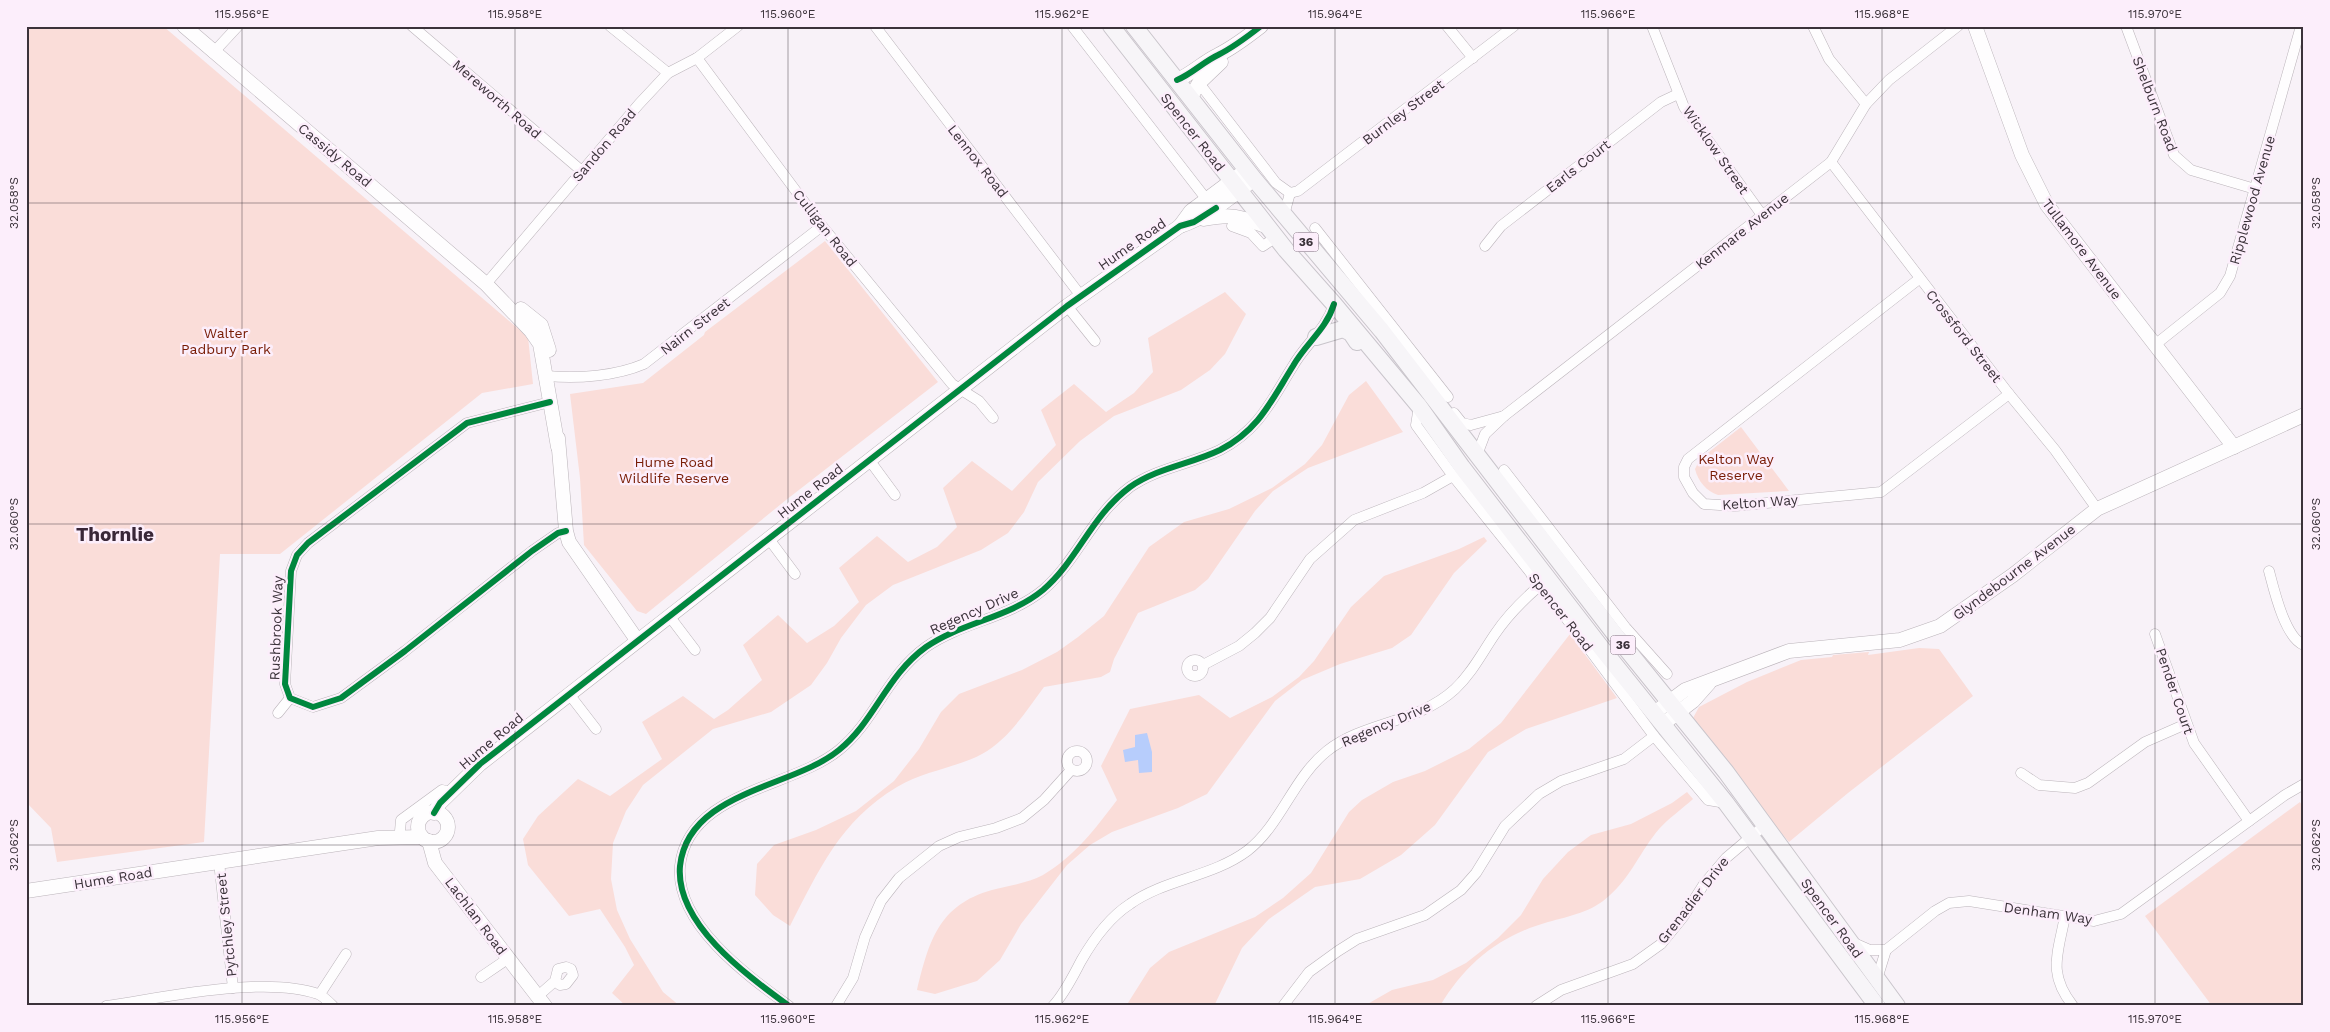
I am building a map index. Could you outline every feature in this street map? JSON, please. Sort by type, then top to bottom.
[{"type":"main road","name":"Spencer Road","points":[[1111,26],[1235,186],[1334,304],[1341,323],[1407,392],[1424,401],[1477,455],[1511,501],[1623,635],[1674,707],[1765,825],[1846,939],[1897,1006]]},
{"type":"main road","points":[[1120,26],[1143,56],[1149,74]]},
{"type":"main road","name":"Spencer Road","points":[[1134,26],[1250,175],[1382,331],[1405,351],[1424,401],[1457,472],[1657,724],[1726,803],[1846,966],[1878,1006]]},
{"type":"main road","points":[[1284,214],[1292,233],[1343,293],[1347,306],[1341,323],[1316,338]]},
{"type":"main road","points":[[1405,351],[1394,365],[1456,446],[1457,472]]},
{"type":"main road","points":[[1804,879],[1796,878],[1795,884],[1844,953],[1846,966]]},
{"type":"street","name":"Cassidy Road","points":[[184,26],[486,284],[510,299],[540,326],[546,336],[566,531],[575,552],[640,638]]},
{"type":"street","points":[[214,53],[238,26]]},
{"type":"street","name":"Mereworth Road","points":[[412,26],[583,172]]},
{"type":"street","points":[[610,26],[668,73]]},
{"type":"street","name":"Sandon Road","points":[[486,284],[639,104],[668,73],[697,58],[738,26]]},
{"type":"street","name":"Lennox Road","points":[[874,26],[1081,296]]},
{"type":"street","points":[[1072,26],[1207,200]]},
{"type":"street","points":[[1190,97],[1199,83],[1222,61],[1228,52],[1261,26]]},
{"type":"street","points":[[1447,26],[1473,58]]},
{"type":"street","name":"Burnley Street","points":[[1290,193],[1298,191],[1514,26]]},
{"type":"street","name":"Wicklow Street","points":[[1652,26],[1678,94],[1694,124],[1762,214]]},
{"type":"street","points":[[1813,26],[1829,59],[1866,104]]},
{"type":"street","name":"Kenmare Avenue","points":[[1477,455],[1485,434],[1504,416],[1831,162],[1866,104],[1889,80],[1958,26]]},
{"type":"street","name":"Tullamore Avenue","points":[[1975,26],[2022,155],[2047,205],[2234,447]]},
{"type":"street","name":"Shelburn Road","points":[[2126,26],[2174,155],[2191,170],[2255,188]]},
{"type":"street","name":"Ripplewood Avenue","points":[[2156,344],[2220,293],[2230,276],[2301,26]]},
{"type":"street","points":[[1177,80],[1195,72],[1217,55],[1228,52]]},
{"type":"street","name":"Culligan Road","points":[[697,58],[822,226],[952,384],[962,390]]},
{"type":"street","points":[[1199,83],[1276,183],[1290,193],[1284,214]]},
{"type":"street","name":"Earls Court","points":[[1484,246],[1501,226],[1661,102],[1678,94]]},
{"type":"street","name":"Crossford Street","points":[[1831,162],[1919,279],[2055,450],[2096,509]]},
{"type":"street","name":"Hume Road","points":[[423,835],[422,817],[440,816],[454,789],[480,764],[962,390],[1067,306],[1187,224],[1250,175]]},
{"type":"street","name":"Hume Road","points":[[1187,224],[1192,211],[1207,200],[1235,186]]},
{"type":"street","name":"Hume Road","points":[[1187,224],[1224,215],[1238,216],[1272,232]]},
{"type":"street","name":"Nairn Street","points":[[551,377],[588,376],[632,369],[644,364],[822,226]]},
{"type":"street","points":[[1232,226],[1250,233],[1263,246],[1272,232]]},
{"type":"street","name":"Spencer Road","points":[[1315,228],[1405,351],[1448,397]]},
{"type":"street","name":"Kelton Way","points":[[1919,279],[1688,459],[1684,468],[1684,477],[1693,493],[1704,504],[1735,506],[1881,492],[2009,394]]},
{"type":"street","name":"Regency Drive","points":[[789,1006],[741,969],[714,943],[689,905],[681,881],[680,866],[689,839],[700,824],[733,798],[755,788],[800,773],[819,764],[840,749],[856,733],[893,678],[908,662],[947,635],[1029,600],[1044,589],[1073,555],[1097,518],[1131,486],[1152,474],[1203,458],[1240,438],[1259,420],[1293,365],[1329,320],[1334,304]]},
{"type":"street","points":[[1067,306],[1095,342]]},
{"type":"street","name":"Cassidy Road","points":[[551,377],[550,402],[558,447]]},
{"type":"street","points":[[962,390],[979,401],[993,418]]},
{"type":"street","name":"Kenmare Avenue","points":[[1424,401],[1446,402],[1462,423],[1471,425],[1504,416]]},
{"type":"street","name":"Rushbrook Way","points":[[550,402],[467,423],[308,543],[297,555],[290,571],[285,684],[290,698],[313,707],[341,698],[538,546],[558,533],[566,531]]},
{"type":"street","name":"Glyndebourne Avenue","points":[[1657,724],[1674,707],[1685,690],[1709,682],[1739,668],[1789,651],[1900,640],[1940,626],[2013,575],[2096,509],[2304,415]]},
{"type":"street","points":[[870,461],[895,495]]},
{"type":"street","name":"Spencer Road","points":[[1504,470],[1530,503],[1623,635],[1667,674]]},
{"type":"street","points":[[1203,665],[1239,646],[1255,633],[1270,618],[1310,559],[1354,520],[1423,493],[1457,472]]},
{"type":"street","name":"Spencer Road","points":[[1457,472],[1530,572],[1538,587],[1551,598],[1657,724]]},
{"type":"street","points":[[1511,501],[1530,503]]},
{"type":"street","points":[[769,539],[795,574]]},
{"type":"street","points":[[2269,571],[2277,602],[2292,634],[2304,645]]},
{"type":"street","name":"Regency Drive","points":[[1053,1006],[1097,937],[1129,904],[1156,888],[1223,864],[1247,850],[1272,823],[1309,768],[1328,750],[1353,736],[1406,718],[1442,699],[1469,674],[1516,607],[1538,587]]},
{"type":"street","points":[[670,617],[695,650]]},
{"type":"street","name":"Pender Court","points":[[2155,634],[2165,658],[2186,724],[2203,758],[2250,821]]},
{"type":"street","points":[[569,694],[596,729]]},
{"type":"street","name":"Rushbrook Way","points":[[278,713],[290,698]]},
{"type":"street","points":[[1283,1006],[1309,972],[1338,951],[1357,939],[1426,915],[1461,890],[1476,873],[1505,826],[1538,794],[1560,781],[1624,759],[1657,724]]},
{"type":"street","points":[[2021,773],[2039,785],[2075,788],[2088,783],[2145,742],[2186,724]]},
{"type":"street","points":[[836,1006],[853,978],[865,937],[881,901],[899,878],[939,846],[959,837],[996,828],[1022,818],[1044,800],[1071,770]]},
{"type":"street","name":"Denham Way","points":[[1886,950],[1933,912],[1949,903],[1969,901],[2094,921],[2121,914],[2304,784]]},
{"type":"street","points":[[400,831],[401,820],[442,790],[454,789]]},
{"type":"street","points":[[440,816],[448,829],[444,838]]},
{"type":"street","name":"Grenadier Drive","points":[[1536,1006],[1561,990],[1633,964],[1660,944],[1683,917],[1704,884],[1726,858],[1765,825]]},
{"type":"street","name":"Hume Road","points":[[378,838],[400,831],[423,835],[437,842],[444,838]]},
{"type":"street","name":"Hume Road","points":[[26,891],[378,838],[423,835]]},
{"type":"street","name":"Lachlan Road","points":[[423,835],[435,863],[541,1001],[555,981]]},
{"type":"street","name":"Lachlan Road","points":[[444,838],[441,859],[444,873]]},
{"type":"street","name":"Pytchley Street","points":[[219,862],[233,988]]},
{"type":"street","points":[[2065,916],[2056,965],[2058,982],[2073,1006]]},
{"type":"street","points":[[1846,939],[1870,950],[1886,950],[1876,979]]},
{"type":"street","points":[[320,994],[346,954]]},
{"type":"street","name":"Lachlan Road","points":[[481,977],[509,958]]},
{"type":"street","points":[[106,1006],[233,988],[276,987],[320,994],[333,1006]]},
{"type":"green space","name":"Walter Padbury Park","points":[[163,26],[528,337],[533,384],[482,393],[280,554],[220,554],[204,842],[57,862],[51,828],[26,802],[26,27]]},
{"type":"green space","name":"Hume Road Wildlife Reserve","points":[[825,241],[938,382],[786,500],[646,614],[637,611],[584,545],[580,478],[570,394],[643,383],[704,335],[705,332]]},
{"type":"green space","points":[[1225,292],[1246,314],[1225,354],[1210,370],[1181,390],[1114,416],[1080,441],[1038,482],[1024,512],[1008,533],[981,550],[893,585],[866,605],[841,638],[827,663],[811,685],[771,712],[713,729],[643,785],[626,811],[613,843],[611,879],[617,910],[630,939],[663,992],[680,1006],[626,1006],[612,993],[634,965],[625,947],[600,909],[569,916],[528,865],[523,839],[538,816],[578,779],[610,796],[662,759],[642,722],[683,696],[714,719],[728,710],[762,680],[743,645],[778,615],[807,643],[834,626],[859,602],[839,568],[877,536],[908,562],[937,547],[957,527],[943,488],[972,461],[1012,491],[1056,445],[1041,410],[1074,384],[1106,412],[1134,393],[1153,372],[1148,338]]},
{"type":"green space","points":[[1366,381],[1403,432],[1308,468],[1273,491],[1255,511],[1208,579],[1195,590],[1138,613],[1114,659],[1110,672],[1101,677],[1044,687],[1009,733],[992,748],[972,759],[907,782],[877,800],[860,815],[833,848],[790,926],[773,915],[755,895],[757,864],[774,845],[816,830],[856,811],[894,781],[919,749],[941,712],[959,694],[1022,670],[1057,652],[1078,637],[1104,616],[1149,547],[1184,522],[1229,509],[1272,488],[1305,464],[1322,445],[1349,395]]},
{"type":"green space","name":"Kelton Way Reserve","points":[[1741,427],[1789,491],[1718,495],[1706,488],[1700,481],[1695,469],[1700,459]]},
{"type":"green space","points":[[1484,537],[1487,541],[1454,573],[1411,635],[1392,648],[1340,664],[1302,680],[1275,701],[1207,794],[1178,808],[1112,832],[1090,845],[1067,865],[1021,924],[1000,960],[977,981],[935,994],[917,990],[932,941],[948,916],[959,905],[992,890],[1031,880],[1054,868],[1075,851],[1117,800],[1101,766],[1130,709],[1199,695],[1230,718],[1272,697],[1299,677],[1314,661],[1351,607],[1384,576],[1459,549]]},
{"type":"green space","points":[[1570,634],[1617,698],[1526,729],[1488,752],[1435,825],[1401,855],[1360,879],[1315,887],[1269,919],[1242,948],[1214,1006],[1126,1006],[1150,968],[1169,952],[1255,917],[1283,898],[1311,873],[1349,812],[1362,800],[1393,782],[1425,771],[1469,749],[1501,723]]},
{"type":"green space","points":[[1919,648],[1939,649],[1973,696],[1848,793],[1789,842],[1746,793],[1743,782],[1693,718],[1699,707],[1747,682],[1801,660],[1869,652],[1868,655]]},
{"type":"green space","points":[[1687,792],[1693,799],[1659,829],[1617,889],[1595,906],[1580,913],[1530,928],[1499,943],[1473,964],[1440,1006],[1364,1006],[1392,990],[1433,980],[1466,963],[1498,938],[1521,915],[1543,879],[1568,852],[1591,835],[1631,824],[1672,803]]},
{"type":"green space","points":[[2300,802],[2304,809],[2304,1006],[2212,1006],[2145,916]]},
{"type":"water","points":[[1147,733],[1152,752],[1152,772],[1139,773],[1138,760],[1125,762],[1123,750],[1135,747],[1135,735]]},
{"type":"cycle path","points":[[1177,80],[1235,45],[1261,26]]},
{"type":"cycle path","points":[[434,813],[440,803],[480,764],[1067,306],[1180,226],[1194,222],[1216,208]]},
{"type":"cycle path","points":[[789,1006],[735,964],[701,928],[689,908],[682,887],[680,866],[687,841],[702,822],[722,806],[745,794],[819,763],[839,750],[862,726],[901,671],[926,647],[955,631],[1001,614],[1043,590],[1066,565],[1105,511],[1130,487],[1151,475],[1220,450],[1245,433],[1271,403],[1298,358],[1321,329],[1334,304]]},
{"type":"cycle path","points":[[550,402],[467,423],[308,543],[297,555],[291,571],[285,684],[290,698],[313,707],[341,698],[405,651],[532,551],[558,533],[566,531]]},
{"type":"district","name":"Thornlie","points":[[115,534]]}]
